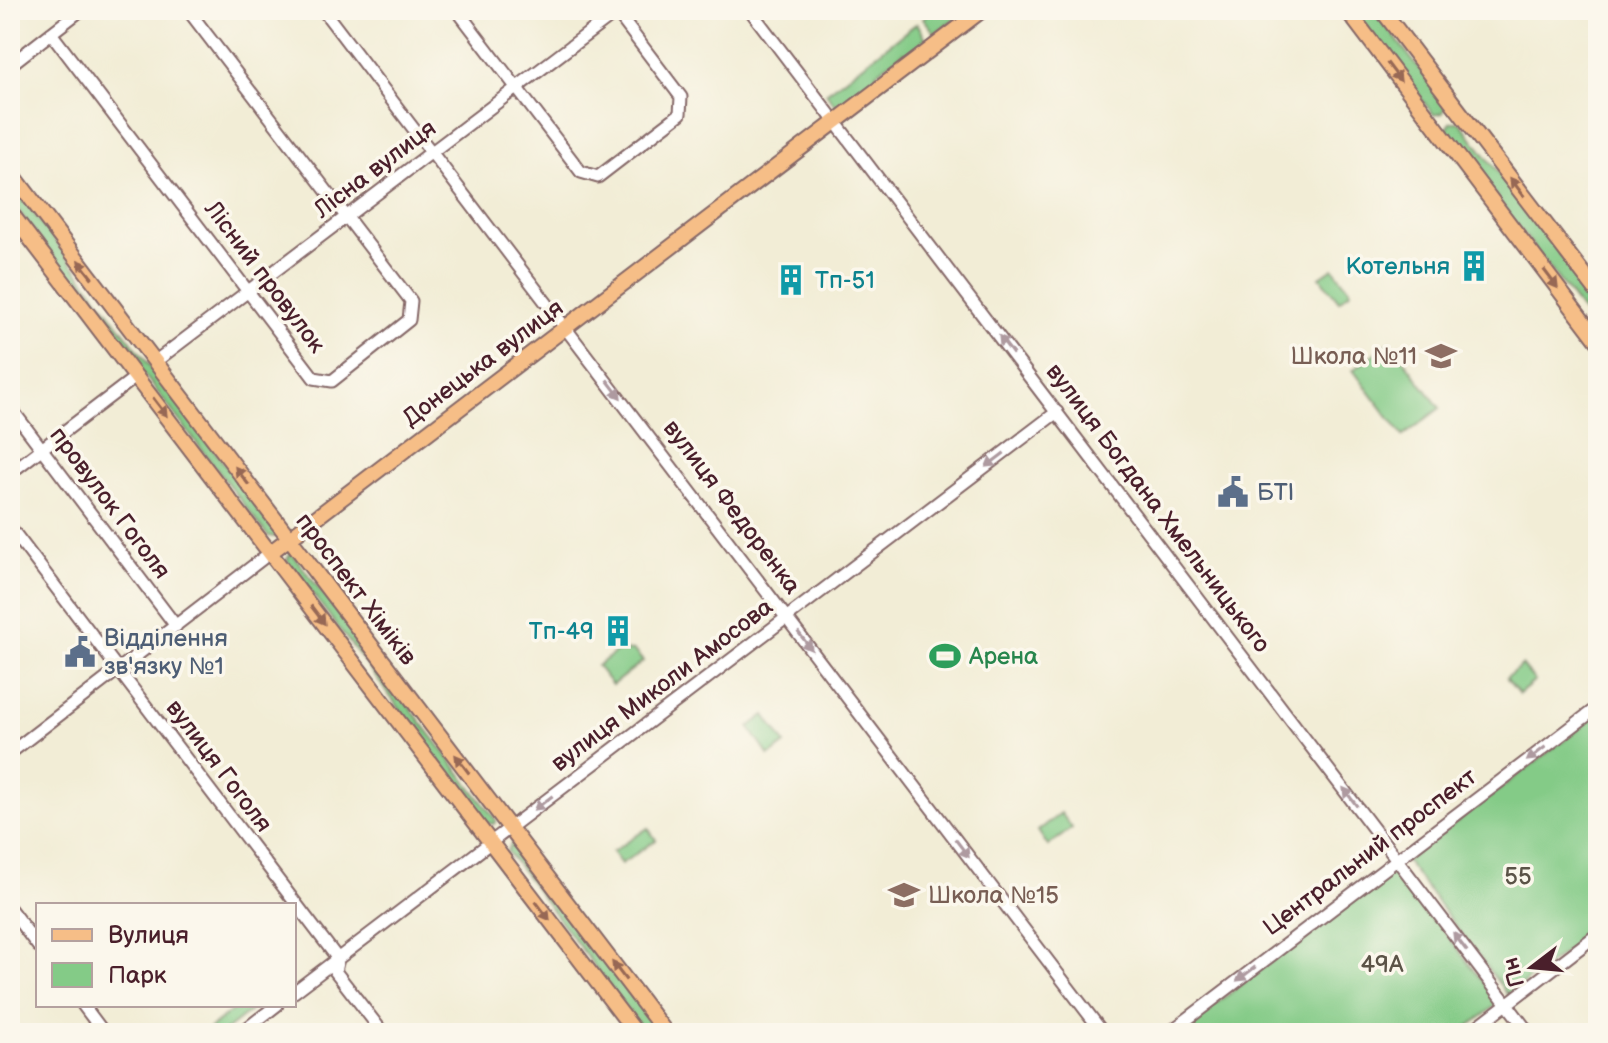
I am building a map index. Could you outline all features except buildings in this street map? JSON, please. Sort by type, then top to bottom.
[{"type":"main road","name":"Донецька вулиця","points":[[271,552],[982,10]]},
{"type":"main road","points":[[1347,10],[1598,341]]},
{"type":"main road","points":[[1382,10],[1598,293]]},
{"type":"main road","points":[[1436,128],[1458,110]]},
{"type":"main road","name":"проспект Хіміків","points":[[10,171],[666,1033]]},
{"type":"main road","name":"проспект Хіміків","points":[[10,212],[636,1033]]},
{"type":"street","points":[[10,65],[81,10]]},
{"type":"street","name":"Лісний провулок","points":[[51,33],[314,378],[332,381],[409,320],[411,301],[188,10]]},
{"type":"street","name":"вулиця Федоренка","points":[[323,10],[1103,1033]]},
{"type":"street","points":[[457,10],[581,172],[598,177],[680,114],[681,97],[617,11]]},
{"type":"street","name":"вулиця Богдана Хмельницького","points":[[750,10],[1529,1033]]},
{"type":"street","name":"Лісна вулиця","points":[[156,361],[617,11]]},
{"type":"street","points":[[10,473],[137,376]]},
{"type":"street","name":"провулок Гоголя","points":[[10,407],[176,626]]},
{"type":"street","name":"вулиця Миколи Амосова","points":[[296,990],[1057,412]]},
{"type":"street","name":"вулиця Гоголя","points":[[10,527],[295,903]]},
{"type":"street","name":"Донецька вулиця","points":[[10,753],[271,552]]},
{"type":"street","name":"Центральний проспект","points":[[1169,1033],[1598,707]]},
{"type":"street","name":"вулиця Гоголя","points":[[296,904],[338,959],[335,971],[383,1033]]},
{"type":"street","points":[[10,909],[36,943]]},
{"type":"street","points":[[1469,1033],[1598,934]]},
{"type":"street","points":[[84,1007],[104,1033]]},
{"type":"street","points":[[241,1033],[274,1007]]},
{"type":"green space","points":[[934,10],[966,10],[935,33],[923,18]]},
{"type":"green space","points":[[1353,10],[1374,10],[1446,104],[1443,113],[1434,115]]},
{"type":"green space","points":[[917,23],[928,42],[909,57],[904,52],[876,73],[879,79],[839,110],[826,93]]},
{"type":"green space","points":[[1451,122],[1460,122],[1598,304],[1598,332],[1446,131]]},
{"type":"green space","points":[[10,182],[277,533],[275,537],[268,536],[10,200]]},
{"type":"green space","points":[[1333,268],[1351,291],[1339,301],[1320,277]]},
{"type":"green space","points":[[1390,342],[1440,408],[1403,436],[1353,370]]},
{"type":"green space","points":[[291,552],[496,820],[494,824],[486,823],[287,560]]},
{"type":"green space","points":[[619,650],[634,651],[643,661],[612,685],[597,666]]},
{"type":"green space","points":[[1522,665],[1535,681],[1519,694],[1506,678]]},
{"type":"green space","name":"55","points":[[1598,714],[1598,927],[1508,995],[1406,861]]},
{"type":"green space","points":[[765,715],[785,744],[769,756],[749,727]]},
{"type":"green space","points":[[1061,813],[1072,828],[1048,846],[1038,831]]},
{"type":"green space","points":[[648,828],[656,840],[621,864],[612,852]]},
{"type":"green space","points":[[512,843],[516,844],[659,1033],[645,1033],[507,851]]},
{"type":"green space","name":"49А","points":[[1395,867],[1499,1003],[1460,1033],[1178,1033]]},
{"type":"green space","points":[[236,1007],[247,1007],[250,1011],[222,1033],[209,1033],[209,1029]]},
{"type":"place","name":"Котельня","points":[[1474,266]]},
{"type":"place","name":"Тп-51","points":[[791,280]]},
{"type":"place","name":"Школа №11","points":[[1441,356]]},
{"type":"place","name":"БТІ","points":[[1233,492]]},
{"type":"place","name":"Тп-49","points":[[618,631]]},
{"type":"place","name":"Відділення зв'язку №1","points":[[80,652]]},
{"type":"place","name":"Арена","points":[[945,656]]},
{"type":"place","name":"Школа №15","points":[[904,895]]}]
